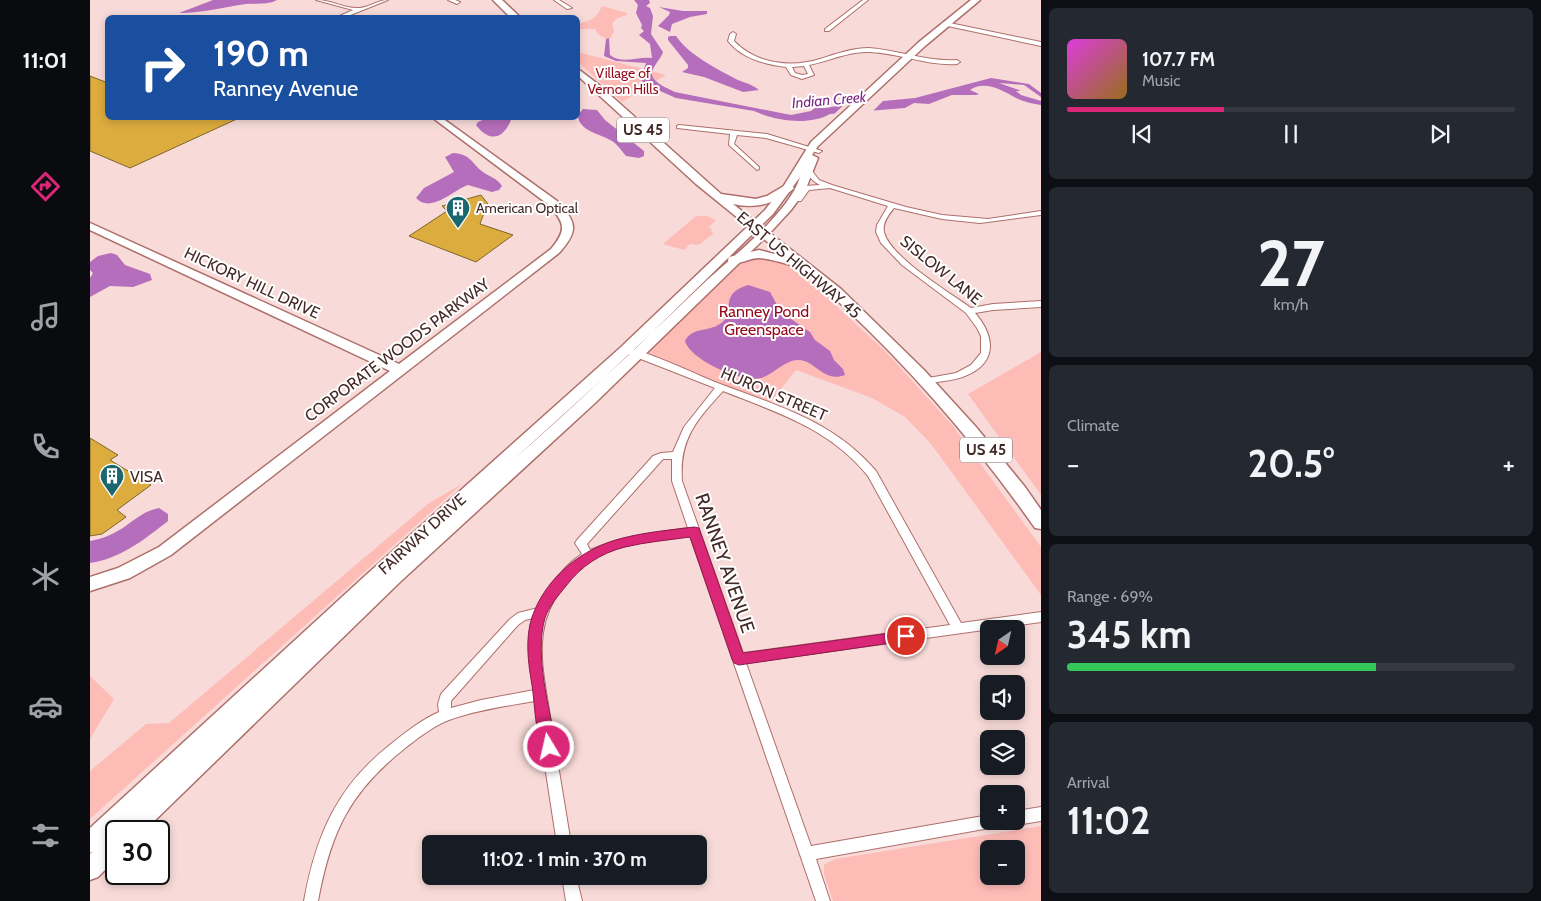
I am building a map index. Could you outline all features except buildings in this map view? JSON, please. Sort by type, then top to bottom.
[{"type":"main road","points":[[497,0],[514,15]]},
{"type":"main road","points":[[759,230],[769,212],[815,149],[849,115],[976,0]]},
{"type":"main road","points":[[948,25],[984,0]]},
{"type":"main road","name":"EAST US HIGHWAY 45","points":[[580,74],[717,196],[836,292],[926,381],[1000,467],[1041,523]]},
{"type":"main road","name":"CORPORATE WOODS PARKWAY","points":[[90,584],[124,573],[165,550],[555,251],[566,239],[569,232],[567,218],[554,203],[440,120]]},
{"type":"main road","points":[[759,230],[786,208],[800,191],[815,149]]},
{"type":"main road","points":[[717,196],[752,204],[766,202],[777,197],[788,188]]},
{"type":"main road","name":"HICKORY HILL DRIVE","points":[[90,226],[400,370]]},
{"type":"main road","name":"FAIRWAY DRIVE","points":[[90,842],[372,580],[734,260],[759,230]]},
{"type":"main road","name":"FAIRWAY DRIVE","points":[[140,820],[394,577],[590,400],[632,352],[759,230]]},
{"type":"main road","points":[[734,260],[759,254],[785,259],[806,267]]},
{"type":"main road","points":[[90,869],[105,855]]},
{"type":"street","points":[[319,0],[357,10]]},
{"type":"street","points":[[344,15],[386,0]]},
{"type":"street","points":[[450,0],[457,2]]},
{"type":"street","points":[[556,0],[569,8]]},
{"type":"street","points":[[828,30],[866,0]]},
{"type":"street","points":[[948,25],[1041,44]]},
{"type":"street","points":[[733,34],[731,41],[748,54],[772,63],[788,65],[806,64],[853,50],[876,51],[945,64],[957,62]]},
{"type":"street","points":[[788,65],[793,74],[806,77],[811,75],[806,64]]},
{"type":"street","points":[[679,127],[775,138],[815,149]]},
{"type":"street","points":[[734,133],[731,144],[757,168]]},
{"type":"street","points":[[807,168],[817,181],[830,186],[950,219],[982,221],[1041,213]]},
{"type":"street","points":[[786,208],[795,204],[802,192],[807,188],[830,186]]},
{"type":"street","name":"SISLOW LANE","points":[[894,205],[882,219],[879,230],[883,243],[895,255],[969,311],[977,319],[985,332],[987,343],[983,358],[976,366],[953,377],[926,381]]},
{"type":"street","points":[[969,311],[993,307],[1041,304]]},
{"type":"street","name":"HURON STREET","points":[[632,352],[822,430],[844,444],[866,466],[958,629]]},
{"type":"street","name":"RANNEY AVENUE","points":[[722,388],[687,428],[676,455],[677,481],[823,901]]},
{"type":"street","points":[[589,557],[582,543],[657,458],[676,455]]},
{"type":"street","points":[[563,835],[540,695],[535,646],[541,612],[569,572],[589,557],[623,543],[694,531]]},
{"type":"street","points":[[446,715],[444,704],[446,698],[514,622],[522,616],[541,612]]},
{"type":"street","points":[[739,659],[1041,617]]},
{"type":"street","points":[[312,901],[319,860],[328,833],[349,794],[369,770],[419,730],[446,715],[540,695]]},
{"type":"street","points":[[1025,817],[1041,814]]},
{"type":"street","points":[[806,854],[980,824]]},
{"type":"street","points":[[571,885],[574,901]]},
{"type":"green space","points":[[602,6],[627,13],[616,19],[612,24],[614,31],[611,38],[606,39],[598,34],[595,29],[580,29],[580,24],[593,18]]},
{"type":"green space","name":"Village of Vernon Hills","points":[[580,53],[666,75],[622,102],[580,64]]},
{"type":"green space","points":[[696,216],[707,216],[716,220],[708,228],[712,229],[711,232],[714,233],[699,245],[690,244],[684,250],[663,244]]},
{"type":"green space","name":"Ranney Pond Greenspace","points":[[757,258],[782,262],[818,289],[887,353],[953,426],[1041,547],[1041,595],[931,444],[905,417],[872,398],[796,370],[769,404],[653,357],[648,353],[648,349],[742,262]]},
{"type":"green space","points":[[1041,352],[1041,495],[968,394]]},
{"type":"green space","points":[[462,484],[90,819],[90,771],[146,724],[169,723],[429,503]]},
{"type":"green space","points":[[90,676],[114,699],[90,739]]},
{"type":"green space","points":[[1041,826],[1041,901],[833,901],[824,875],[824,865],[835,859]]},
{"type":"shaded area","points":[[213,0],[277,0],[274,2],[179,13]]},
{"type":"shaded area","name":"Indian Creek","points":[[634,0],[649,0],[650,3],[646,6],[650,8],[653,16],[651,34],[663,52],[653,69],[653,77],[659,84],[675,92],[791,115],[811,111],[815,108],[915,98],[991,78],[1029,84],[1041,93],[1041,97],[1024,85],[999,83],[1019,90],[1016,91],[1021,95],[1041,101],[1041,105],[1029,103],[995,88],[982,86],[970,90],[979,94],[952,95],[929,104],[914,103],[905,108],[830,114],[812,120],[792,121],[782,120],[754,111],[676,98],[644,84],[641,78],[646,63],[616,61],[604,56],[606,39],[609,38],[610,55],[615,58],[625,60],[652,58],[650,44],[639,35],[644,31],[641,28],[642,25],[636,13],[638,5]]},
{"type":"shaded area","points":[[659,7],[683,11],[707,11],[707,14],[690,17],[672,24],[670,32],[658,26],[670,12]]},
{"type":"shaded area","points":[[670,36],[676,36],[687,49],[710,65],[759,90],[743,92],[704,77],[682,72],[688,68],[688,65],[668,40]]},
{"type":"shaded area","points":[[583,109],[597,110],[605,120],[644,151],[644,156],[639,158],[626,156],[612,141],[582,125],[579,120],[580,113]]},
{"type":"shaded area","points":[[482,120],[511,120],[504,131],[496,136],[491,136],[481,131],[476,125]]},
{"type":"shaded area","points":[[453,153],[467,157],[483,172],[496,179],[502,186],[499,190],[492,192],[468,185],[442,199],[428,203],[416,198],[424,188],[454,172],[445,157]]},
{"type":"shaded area","points":[[111,253],[117,255],[125,265],[150,274],[152,280],[133,287],[110,286],[90,297],[90,278],[93,273],[90,270],[90,262],[98,256]]},
{"type":"shaded area","points":[[748,285],[770,292],[781,312],[810,332],[815,340],[830,351],[845,375],[831,376],[805,361],[794,360],[761,378],[752,379],[730,374],[696,356],[685,341],[692,334],[720,324],[725,320],[733,294],[738,289]]},
{"type":"shaded area","points":[[159,508],[168,514],[168,521],[122,553],[90,563],[90,541],[114,533],[142,515]]},
{"type":"pier","points":[[886,98],[872,112],[831,117],[847,102]]},
{"type":"place","name":"American Optical","points":[[458,229]]},
{"type":"place","name":"VISA","points":[[112,497]]},
{"type":"route","points":[[549,747],[536,666],[535,646],[539,618],[547,601],[569,572],[581,561],[597,552],[623,543],[694,531],[739,659],[906,636]]}]
